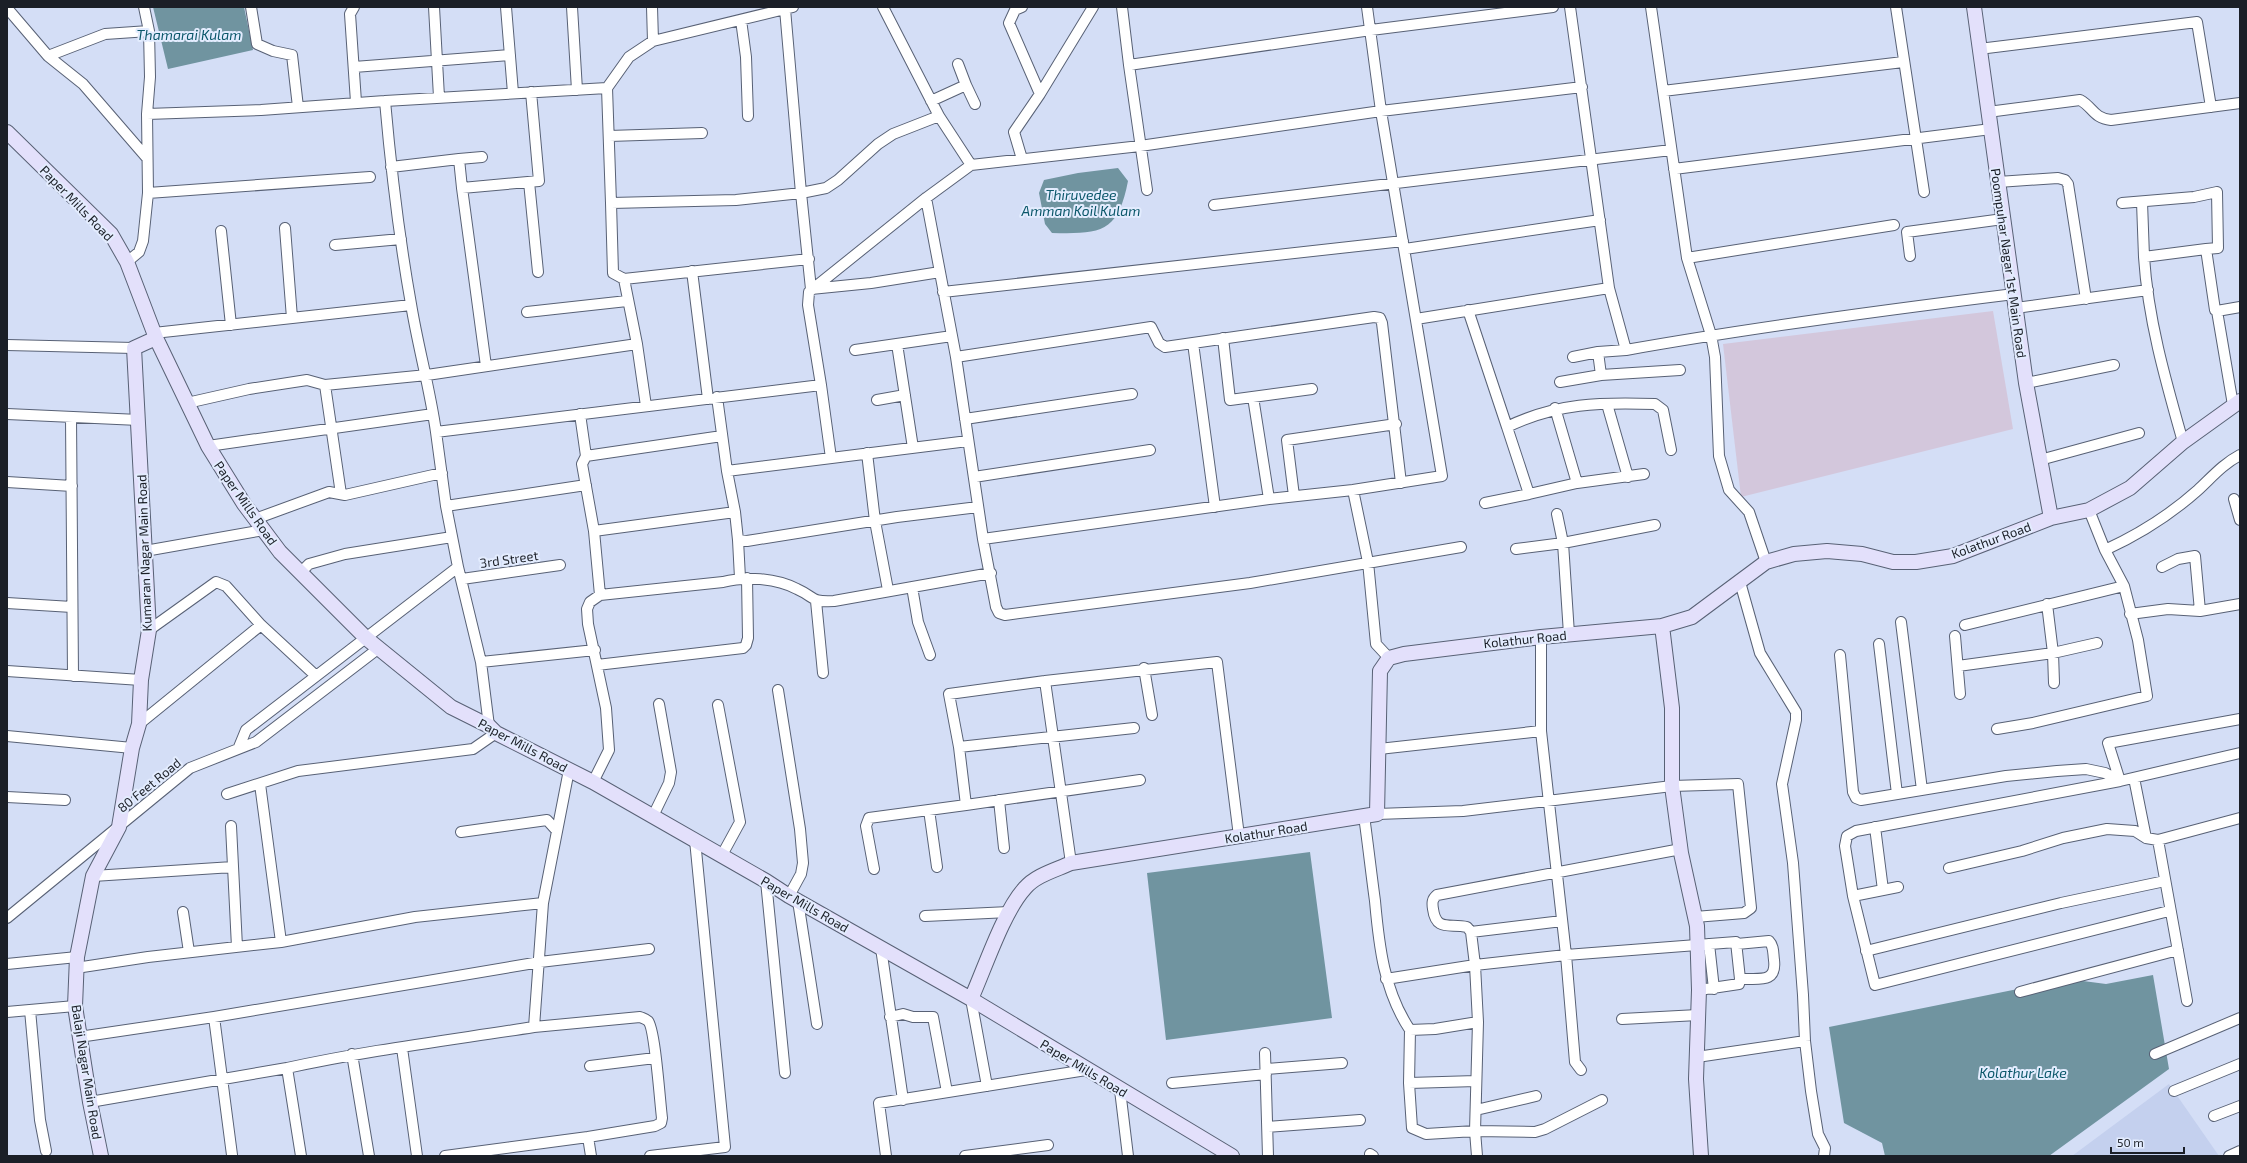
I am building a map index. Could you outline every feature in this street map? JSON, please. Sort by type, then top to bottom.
[{"type":"main road","name":"Poompuhar Nagar 1st Main Road","points":[[1974,7],[2026,383],[2051,518]]},
{"type":"main road","name":"Paper Mills Road","points":[[7,132],[111,234],[127,262],[155,336],[208,446],[255,519],[280,552],[366,638],[451,707],[593,782],[695,840],[794,899],[971,999],[1086,1070],[1232,1156]]},
{"type":"main road","points":[[134,348],[155,336]]},
{"type":"main road","name":"Kumaran Nagar Main Road","points":[[119,827],[132,748],[139,724],[141,680],[149,630],[134,348]]},
{"type":"main road","name":"Kolathur Road","points":[[1389,658],[1404,654],[1541,637],[1662,626],[1692,617],[1766,562],[1794,554],[1827,551],[1862,554],[1894,562],[1916,562],[1953,556],[2051,518],[2089,510],[2130,488],[2183,442],[2237,403]]},
{"type":"main road","points":[[1662,626],[1672,708],[1672,786],[1681,849],[1695,917],[1708,967],[1699,990],[1698,1015],[1696,1079],[1701,1156]]},
{"type":"main road","points":[[1370,815],[1379,749],[1380,671],[1389,658]]},
{"type":"main road","name":"Kolathur Road","points":[[971,999],[1009,912],[1025,887],[1041,875],[1071,863],[1370,815]]},
{"type":"main road","name":"Balaji Nagar Main Road","points":[[100,1156],[75,1006],[76,962],[93,876],[119,827]]},
{"type":"street","points":[[127,262],[139,252],[144,241],[148,192],[147,114],[150,77],[149,30],[144,7]]},
{"type":"street","points":[[251,7],[257,44],[273,51],[292,55],[298,107]]},
{"type":"street","points":[[354,7],[350,14],[356,102]]},
{"type":"street","points":[[434,7],[439,59],[439,97]]},
{"type":"street","points":[[506,7],[513,93]]},
{"type":"street","points":[[572,7],[577,90]]},
{"type":"street","points":[[652,7],[653,41]]},
{"type":"street","points":[[883,7],[939,116],[971,165]]},
{"type":"street","points":[[1022,7],[1014,10],[1009,23],[1040,94]]},
{"type":"street","points":[[1022,159],[1014,132],[1040,94],[1093,7]]},
{"type":"street","points":[[1122,7],[1146,190]]},
{"type":"street","points":[[983,539],[1269,499],[1353,490],[1442,476],[1381,111],[1367,7]]},
{"type":"street","points":[[1129,65],[1371,30],[1553,7]]},
{"type":"street","points":[[1570,7],[1609,288],[1626,350]]},
{"type":"street","points":[[1651,7],[1687,258],[1711,334],[1716,357],[1719,456],[1729,490],[1749,512],[1766,562]]},
{"type":"street","points":[[1896,7],[1903,62],[1917,139],[1924,192]]},
{"type":"street","points":[[809,259],[692,271],[624,280],[613,273],[612,203],[607,88],[629,57],[653,41],[789,8],[801,193],[809,259],[811,289],[808,301],[831,458]]},
{"type":"street","points":[[9,9],[48,56],[83,84],[147,158]]},
{"type":"street","points":[[740,20],[746,57],[748,116]]},
{"type":"street","points":[[1979,49],[2197,22],[2211,107]]},
{"type":"street","points":[[48,56],[105,34],[149,30]]},
{"type":"street","points":[[354,67],[439,59],[510,55]]},
{"type":"street","points":[[1663,91],[1903,62]]},
{"type":"street","points":[[958,64],[975,104]]},
{"type":"street","points":[[931,101],[966,85]]},
{"type":"street","points":[[811,289],[926,198],[971,165],[1140,146],[1381,111],[1582,87]]},
{"type":"street","points":[[147,114],[298,107],[356,102],[607,88]]},
{"type":"street","points":[[462,188],[539,181],[531,92]]},
{"type":"street","points":[[1988,112],[2080,100],[2085,103],[2095,115],[2102,119],[2111,120],[2240,103]]},
{"type":"street","points":[[227,794],[298,771],[473,749],[492,729],[481,662],[458,567],[446,506],[427,375],[411,305],[391,167],[385,101]]},
{"type":"street","points":[[612,203],[736,200],[801,193],[826,188],[878,144],[893,134],[939,116]]},
{"type":"street","points":[[1674,169],[1990,129]]},
{"type":"street","points":[[609,136],[702,134]]},
{"type":"street","points":[[1214,205],[1671,150]]},
{"type":"street","points":[[391,167],[482,156]]},
{"type":"street","points":[[459,159],[486,366]]},
{"type":"street","points":[[148,192],[370,177]]},
{"type":"street","points":[[1998,182],[2058,178],[2065,180],[2068,184],[2086,299]]},
{"type":"street","points":[[529,182],[538,272]]},
{"type":"street","points":[[2122,203],[2194,197],[2217,192],[2218,248],[2144,257]]},
{"type":"street","points":[[926,198],[956,357],[983,539],[991,573],[996,607],[999,613],[1005,615],[1250,583],[1461,547]]},
{"type":"street","points":[[2142,202],[2144,257],[2148,290],[2162,365],[2183,442]]},
{"type":"street","points":[[1910,256],[1907,232],[2003,219]]},
{"type":"street","points":[[944,292],[1404,245],[1600,220]]},
{"type":"street","points":[[1687,258],[1894,225]]},
{"type":"street","points":[[285,228],[292,318]]},
{"type":"street","points":[[221,230],[231,325]]},
{"type":"street","points":[[335,244],[401,239]]},
{"type":"street","points":[[2206,249],[2216,311],[2237,403]]},
{"type":"street","points":[[597,665],[743,648],[748,638],[735,512],[722,436],[712,398],[692,271]]},
{"type":"street","points":[[811,289],[871,283],[940,272]]},
{"type":"street","points":[[624,280],[627,301],[637,344],[646,406]]},
{"type":"street","points":[[1416,319],[1609,288]]},
{"type":"street","points":[[2016,308],[2148,290]]},
{"type":"street","points":[[1573,358],[1598,352],[1626,350],[1711,334],[1870,311],[2014,294]]},
{"type":"street","points":[[527,312],[627,301]]},
{"type":"street","points":[[155,336],[231,325],[411,305]]},
{"type":"street","points":[[2216,311],[2240,307]]},
{"type":"street","points":[[1468,310],[1529,494]]},
{"type":"street","points":[[956,357],[1151,327],[1160,343],[1165,347],[1374,317],[1380,318],[1396,424],[1401,483]]},
{"type":"street","points":[[855,350],[952,336]]},
{"type":"street","points":[[1223,338],[1230,400],[1312,389]]},
{"type":"street","points":[[1193,343],[1215,507]]},
{"type":"street","points":[[187,404],[249,389],[307,380],[325,385],[427,375],[637,344]]},
{"type":"street","points":[[897,344],[913,448]]},
{"type":"street","points":[[7,345],[134,348]]},
{"type":"street","points":[[1598,352],[1601,375]]},
{"type":"street","points":[[2026,383],[2114,365]]},
{"type":"street","points":[[1560,382],[1601,375],[1680,370]]},
{"type":"street","points":[[325,385],[340,494]]},
{"type":"street","points":[[436,432],[821,385]]},
{"type":"street","points":[[965,419],[1132,394]]},
{"type":"street","points":[[876,400],[905,395]]},
{"type":"street","points":[[1253,397],[1269,499]]},
{"type":"street","points":[[1507,427],[1555,408],[1607,404],[1650,404],[1659,406],[1664,413],[1671,450]]},
{"type":"street","points":[[1607,404],[1628,477]]},
{"type":"street","points":[[1555,408],[1577,484]]},
{"type":"street","points":[[7,414],[138,420]]},
{"type":"street","points":[[208,446],[433,414]]},
{"type":"street","points":[[580,414],[586,456],[582,464],[594,530],[600,595]]},
{"type":"street","points":[[71,417],[73,676]]},
{"type":"street","points":[[1294,496],[1286,440],[1396,424]]},
{"type":"street","points":[[2040,460],[2139,433]]},
{"type":"street","points":[[586,456],[722,436]]},
{"type":"street","points":[[727,471],[968,441]]},
{"type":"street","points":[[974,477],[1150,450]]},
{"type":"street","points":[[867,453],[875,521],[888,590]]},
{"type":"street","points":[[2105,550],[2132,538],[2158,522],[2198,490],[2221,466],[2240,455]]},
{"type":"street","points":[[255,519],[329,492],[345,495],[442,474]]},
{"type":"street","points":[[1484,503],[1577,484],[1644,474]]},
{"type":"street","points":[[7,482],[72,486]]},
{"type":"street","points":[[446,506],[586,485]]},
{"type":"street","points":[[1353,490],[1368,562],[1376,644],[1389,658]]},
{"type":"street","points":[[2234,499],[2240,520]]},
{"type":"street","points":[[738,540],[747,541],[978,507]]},
{"type":"street","points":[[1997,729],[2033,723],[2147,696],[2138,640],[2130,614],[2124,586],[2105,550],[2089,510]]},
{"type":"street","points":[[594,530],[735,512]]},
{"type":"street","points":[[1557,514],[1563,543],[1569,634]]},
{"type":"street","points":[[1516,549],[1563,543],[1655,525]]},
{"type":"street","points":[[144,551],[264,530]]},
{"type":"street","points":[[300,572],[309,564],[345,554],[452,537]]},
{"type":"street","points":[[2162,567],[2178,559],[2195,556],[2200,611]]},
{"type":"street","name":"3rd Street","points":[[462,579],[560,565]]},
{"type":"street","points":[[239,747],[246,730],[315,675],[366,638],[458,567]]},
{"type":"street","points":[[593,782],[609,750],[606,708],[595,650],[588,624],[587,609],[590,602],[600,595],[723,582],[743,578],[797,588],[816,601],[858,598],[888,590],[991,573]]},
{"type":"street","points":[[149,630],[216,582],[226,586],[261,625],[315,675]]},
{"type":"street","points":[[1740,582],[1760,653],[1796,712],[1796,720],[1782,784],[1792,863],[1803,995],[1805,1041],[1818,1134],[1824,1148],[1824,1156]]},
{"type":"street","points":[[1965,625],[2124,586]]},
{"type":"street","points":[[912,587],[918,622],[930,655]]},
{"type":"street","points":[[816,601],[823,674]]},
{"type":"street","points":[[7,603],[72,607]]},
{"type":"street","points":[[2046,604],[2053,653],[2054,683]]},
{"type":"street","points":[[2130,614],[2168,609],[2200,611],[2240,604]]},
{"type":"street","points":[[1901,622],[1922,790]]},
{"type":"street","points":[[139,724],[261,625]]},
{"type":"street","points":[[1955,636],[1960,694]]},
{"type":"street","points":[[1541,637],[1541,731],[1566,954],[1575,1062],[1581,1070]]},
{"type":"street","points":[[1958,666],[2053,653],[2097,643]]},
{"type":"street","points":[[1880,644],[1897,794]]},
{"type":"street","name":"80 Feet Road","points":[[7,918],[190,768],[239,747],[256,742],[379,648]]},
{"type":"street","points":[[481,662],[595,650]]},
{"type":"street","points":[[1840,655],[1853,792],[1856,798],[1862,800],[2006,776],[2086,769],[2105,773],[2120,781]]},
{"type":"street","points":[[966,805],[959,747],[949,694],[1144,668],[1217,662],[1239,836]]},
{"type":"street","points":[[1144,668],[1152,715]]},
{"type":"street","points":[[7,671],[141,680]]},
{"type":"street","points":[[1045,681],[1071,863]]},
{"type":"street","points":[[778,690],[800,829],[803,863],[794,899],[817,1024]]},
{"type":"street","points":[[653,816],[669,783],[671,772],[659,704]]},
{"type":"street","points":[[718,705],[740,822],[722,856]]},
{"type":"street","points":[[2120,781],[2108,743],[2240,719]]},
{"type":"street","points":[[959,747],[1134,728]]},
{"type":"street","points":[[1379,749],[1541,731]]},
{"type":"street","points":[[7,736],[132,748]]},
{"type":"street","points":[[2169,911],[1875,985],[1853,896],[1845,846],[1847,836],[1856,831],[2120,781],[2240,753]]},
{"type":"street","points":[[534,1027],[540,962],[543,903],[569,770]]},
{"type":"street","points":[[2134,778],[2146,838]]},
{"type":"street","points":[[874,869],[866,826],[869,818],[1140,780]]},
{"type":"street","points":[[260,784],[281,942]]},
{"type":"street","points":[[1602,1100],[1540,1131],[1475,1131],[1426,1134],[1412,1128],[1409,1082],[1410,1030],[1400,1016],[1386,979],[1378,935],[1370,815],[1463,811],[1672,786],[1738,784],[1751,908],[1744,913],[1695,917]]},
{"type":"street","points":[[7,797],[65,800]]},
{"type":"street","points":[[999,800],[1004,848]]},
{"type":"street","points":[[929,810],[937,867]]},
{"type":"street","points":[[1949,868],[2022,851],[2063,838],[2107,829],[2135,831],[2146,838],[2158,840],[2240,818]]},
{"type":"street","points":[[461,832],[547,820],[557,831]]},
{"type":"street","points":[[231,826],[237,947]]},
{"type":"street","points":[[1875,827],[1883,890]]},
{"type":"street","points":[[650,1156],[725,1152],[695,840]]},
{"type":"street","points":[[2158,840],[2169,911],[2187,1001]]},
{"type":"street","points":[[1477,1156],[1475,1131],[1478,1022],[1475,965],[1471,932],[1467,927],[1440,924],[1434,918],[1433,898],[1437,895],[1481,885],[1681,849]]},
{"type":"street","points":[[93,876],[233,867]]},
{"type":"street","points":[[766,881],[785,1073]]},
{"type":"street","points":[[1866,951],[2039,909],[2165,881]]},
{"type":"street","points":[[1853,896],[1898,887]]},
{"type":"street","points":[[7,964],[76,962],[281,942],[415,917],[543,903]]},
{"type":"street","points":[[183,912],[189,952]]},
{"type":"street","points":[[925,916],[1009,912]]},
{"type":"street","points":[[1471,932],[1562,921]]},
{"type":"street","points":[[1386,979],[1475,965],[1566,954],[1703,945],[1733,941],[1737,944],[1769,941],[1772,945],[1775,969],[1773,974],[1769,977],[1740,979]]},
{"type":"street","points":[[1699,990],[1735,986],[1739,984],[1740,979],[1737,944]]},
{"type":"street","points":[[881,948],[903,1100]]},
{"type":"street","points":[[79,1037],[214,1017],[540,962],[649,949]]},
{"type":"street","points":[[2020,992],[2178,950]]},
{"type":"street","points":[[1708,967],[1714,989]]},
{"type":"street","points":[[971,999],[987,1086]]},
{"type":"street","points":[[7,1012],[75,1006]]},
{"type":"street","points":[[30,1010],[40,1120],[46,1151]]},
{"type":"street","points":[[890,1017],[903,1014],[914,1018],[933,1018],[947,1092]]},
{"type":"street","points":[[1622,1019],[1698,1015]]},
{"type":"street","points":[[214,1017],[230,1156]]},
{"type":"street","points":[[90,1102],[222,1080],[352,1054],[402,1048],[534,1027],[640,1017],[648,1021],[651,1027],[655,1058],[662,1118],[661,1123],[655,1126],[588,1137],[445,1156]]},
{"type":"street","points":[[2155,1054],[2240,1018]]},
{"type":"street","points":[[1410,1030],[1435,1030],[1478,1022]]},
{"type":"street","points":[[1697,1057],[1805,1041]]},
{"type":"street","points":[[402,1048],[417,1156]]},
{"type":"street","points":[[1265,1053],[1268,1156]]},
{"type":"street","points":[[352,1054],[369,1156]]},
{"type":"street","points":[[590,1066],[655,1058]]},
{"type":"street","points":[[1172,1083],[1342,1063]]},
{"type":"street","points":[[2174,1091],[2240,1064]]},
{"type":"street","points":[[287,1068],[301,1156]]},
{"type":"street","points":[[886,1156],[880,1104],[1086,1070]]},
{"type":"street","points":[[1409,1082],[1476,1081]]},
{"type":"street","points":[[1120,1090],[1128,1156]]},
{"type":"street","points":[[1476,1110],[1536,1096]]},
{"type":"street","points":[[2214,1116],[2240,1106]]},
{"type":"street","points":[[1268,1127],[1360,1120]]},
{"type":"street","points":[[588,1137],[591,1156]]},
{"type":"street","points":[[965,1156],[1048,1145]]},
{"type":"street","points":[[2229,1156],[2240,1151]]},
{"type":"shaded area","points":[[1993,311],[2013,429],[1741,497],[1723,344]]},
{"type":"shaded area","points":[[2169,1084],[2219,1156],[2072,1156]]},
{"type":"water","name":"Thamarai Kulam","points":[[153,7],[244,7],[253,50],[168,69]]},
{"type":"water","name":"Thiruvedee Amman Koil Kulam","points":[[1118,168],[1128,181],[1119,211],[1112,221],[1105,227],[1095,231],[1083,233],[1052,233],[1045,224],[1039,193],[1044,180],[1078,173]]},
{"type":"water","points":[[1310,852],[1332,1018],[1166,1040],[1147,873]]},
{"type":"water","name":"Kolathur Lake","points":[[2153,975],[2169,1069],[2049,1156],[1885,1156],[1882,1143],[1844,1123],[1829,1027],[2068,979],[2106,984]]}]
